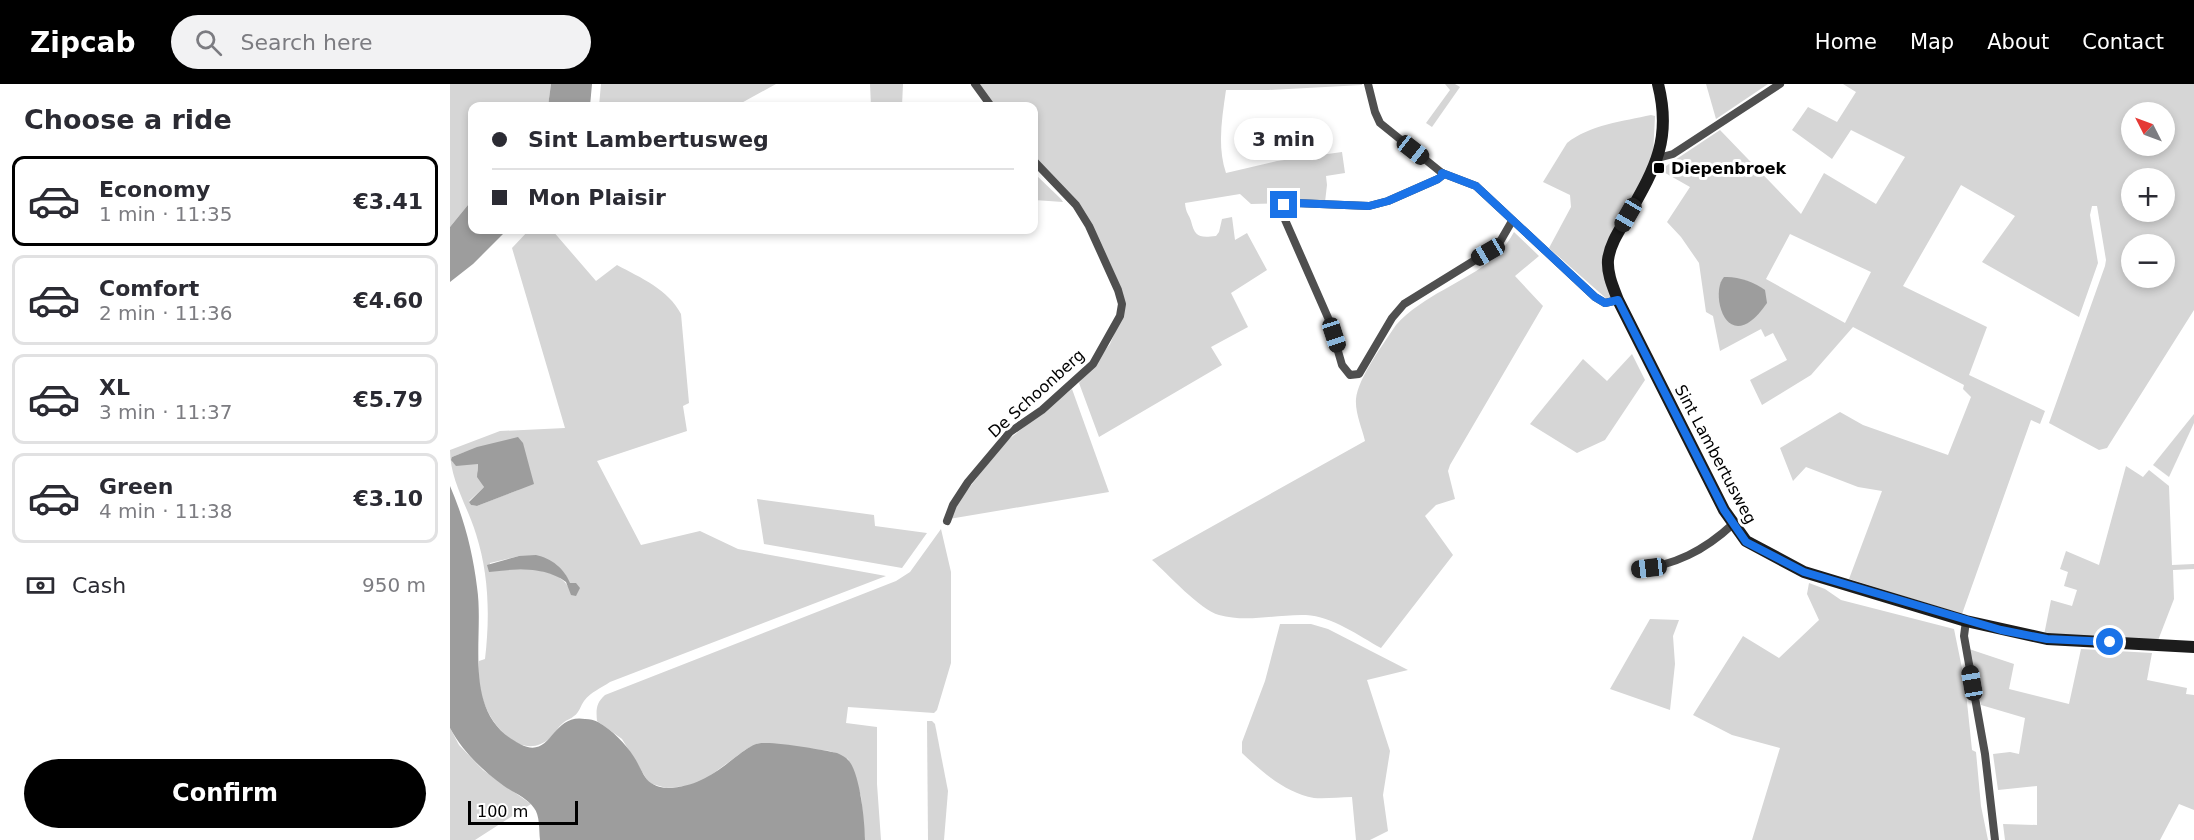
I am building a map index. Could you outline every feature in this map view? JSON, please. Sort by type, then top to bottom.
[{"type":"street","points":[[975,84],[989,102]]},
{"type":"street","points":[[1368,84],[1380,123],[1442,173],[1476,186],[1595,297],[1605,303],[1618,300]]},
{"type":"street","name":"Sint Lambertusweg","points":[[1658,84],[1662,109],[1662,135],[1658,158],[1649,179],[1618,233],[1610,252],[1608,268],[1618,300],[1724,510],[1746,542],[1804,572],[1966,621],[2047,639],[2194,647]]},
{"type":"street","points":[[1658,158],[1673,154],[1780,84]]},
{"type":"street","name":"De Schoonberg","points":[[947,521],[953,505],[968,482],[1010,432],[1042,410],[1093,364],[1120,316],[1122,304],[1118,290],[1089,226],[1076,205],[1038,165]]},
{"type":"street","points":[[1442,173],[1443,175],[1438,179],[1398,197],[1369,206],[1295,203],[1284,205],[1282,213],[1329,320],[1342,365],[1350,375],[1359,374],[1392,318],[1404,304],[1488,252],[1501,240],[1512,221]]},
{"type":"street","points":[[1636,570],[1662,566],[1690,556],[1733,524]]},
{"type":"street","points":[[1966,621],[1964,636],[1985,754],[1995,840]]},
{"type":"shaded area","points":[[450,84],[551,84],[549,102],[468,102],[468,205],[450,227]]},
{"type":"shaded area","points":[[551,84],[592,84],[590,102],[549,102]]},
{"type":"shaded area","points":[[601,84],[776,84],[743,102],[599,102]]},
{"type":"shaded area","points":[[870,84],[903,84],[902,102],[871,102]]},
{"type":"shaded area","points":[[979,84],[1362,84],[1268,90],[1226,90],[1221,142],[1226,173],[1277,161],[1342,152],[1345,173],[1326,176],[1325,202],[1251,204],[1240,194],[1185,203],[1194,230],[1205,237],[1216,236],[1222,219],[1232,217],[1235,240],[1247,233],[1267,270],[1231,293],[1248,327],[1211,347],[1222,365],[1099,437],[1079,383],[1110,344],[1119,323],[1122,305],[1096,235],[1038,165],[1038,102],[992,102]]},
{"type":"shaded area","points":[[1445,84],[1455,84],[1460,87],[1432,127],[1426,123],[1450,90]]},
{"type":"shaded area","points":[[1706,84],[1768,84],[1716,119]]},
{"type":"shaded area","points":[[1843,84],[2194,84],[2194,310],[2107,448],[2099,450],[2049,423],[2105,266],[2097,206],[2092,206],[2090,215],[2098,263],[2079,317],[1982,262],[2015,216],[1961,185],[1903,286],[1987,327],[1969,375],[2045,411],[2040,424],[2031,420],[1962,614],[1849,579],[1882,491],[1858,487],[1806,467],[1793,481],[1780,448],[1840,412],[1863,425],[1948,455],[1971,397],[1963,389],[1964,385],[1853,327],[1811,375],[1762,405],[1750,380],[1787,360],[1773,333],[1765,337],[1761,329],[1720,351],[1713,316],[1706,312],[1699,263],[1681,237],[1667,222],[1690,187],[1660,170],[1720,130],[1801,214],[1824,173],[1876,204],[1905,157],[1851,130],[1832,159],[1792,130],[1808,107],[1837,122],[1856,92]],"holes":[[[1790,234],[1871,272],[1845,323],[1766,279]]]},
{"type":"shaded area","points":[[1655,116],[1653,156],[1639,188],[1608,243],[1612,299],[1608,300],[1549,248],[1571,207],[1570,195],[1543,182],[1567,143],[1576,137],[1607,124]]},
{"type":"shaded area","points":[[1038,177],[1061,199],[1063,202],[1038,200]]},
{"type":"shaded area","points":[[468,205],[468,234],[503,234],[473,264],[450,282],[450,227]]},
{"type":"shaded area","points":[[1514,232],[1539,256],[1515,276],[1543,306],[1450,465],[1448,471],[1455,499],[1436,505],[1425,516],[1453,555],[1381,648],[1345,627],[1316,616],[1240,618],[1211,612],[1152,560],[1365,441],[1357,410],[1358,391],[1372,361],[1396,325],[1418,305],[1470,275],[1494,258]]},
{"type":"shaded area","points":[[525,234],[555,234],[596,281],[617,265],[661,291],[676,305],[681,314],[689,403],[683,406],[687,431],[597,461],[641,545],[700,531],[738,549],[886,576],[610,682],[587,698],[576,715],[564,722],[551,737],[537,745],[522,745],[509,738],[497,726],[488,711],[480,687],[479,661],[485,659],[487,643],[486,580],[476,534],[453,472],[450,450],[500,431],[565,428],[512,248]],"holes":[[[523,443],[518,490],[477,506],[471,505],[469,501],[484,487],[477,471],[478,464],[453,463],[452,457],[465,452]],[[519,556],[559,568],[565,574],[570,590],[564,581],[546,572],[522,569],[489,571],[490,563]]]},
{"type":"shaded area","points":[[1724,277],[1746,280],[1765,290],[1767,303],[1753,319],[1741,326],[1732,324],[1725,318],[1720,308],[1720,285]]},
{"type":"shaded area","points":[[1632,354],[1645,380],[1605,440],[1577,453],[1530,424],[1583,359],[1607,381]]},
{"type":"shaded area","points":[[1072,389],[1109,492],[949,519],[955,506],[1004,443]]},
{"type":"shaded area","points":[[2194,414],[2194,423],[2169,477],[2153,465]]},
{"type":"shaded area","points":[[518,437],[523,443],[534,484],[477,506],[471,505],[469,502],[484,487],[477,477],[478,464],[456,466],[451,460],[452,457],[477,447]]},
{"type":"shaded area","points":[[2126,466],[2143,477],[2149,470],[2169,486],[2172,565],[2194,564],[2194,569],[2173,570],[2174,599],[2157,643],[2044,635],[2051,600],[2072,606],[2077,590],[2064,586],[2068,572],[2060,569],[2066,551],[2099,565]]},
{"type":"shaded area","points":[[450,486],[464,523],[475,574],[479,608],[478,652],[482,695],[489,714],[501,731],[520,744],[531,748],[546,742],[565,723],[574,719],[598,722],[623,742],[648,781],[666,788],[687,785],[703,779],[756,744],[783,744],[837,753],[849,761],[856,776],[863,811],[865,840],[540,840],[538,819],[534,808],[528,801],[504,786],[481,767],[467,753],[450,728]]},
{"type":"shaded area","points":[[757,499],[874,515],[875,526],[927,533],[902,568],[764,544]]},
{"type":"shaded area","points":[[941,529],[951,572],[951,663],[937,710],[934,713],[848,707],[846,723],[877,727],[877,784],[881,840],[865,840],[861,796],[848,759],[830,751],[758,743],[703,781],[687,786],[666,788],[649,783],[622,739],[597,721],[597,707],[605,695],[896,581],[910,572]]},
{"type":"shaded area","points":[[536,555],[552,561],[565,573],[570,583],[576,583],[580,588],[576,596],[571,595],[566,582],[548,573],[529,570],[489,572],[487,565],[519,556]]},
{"type":"shaded area","points":[[1809,583],[1825,589],[1841,600],[1954,629],[1965,683],[1972,750],[1976,752],[1981,806],[1988,840],[1752,840],[1780,748],[1732,735],[1693,715],[1743,636],[1779,658],[1819,620],[1807,594]]},
{"type":"shaded area","points":[[1650,619],[1679,620],[1673,636],[1675,664],[1670,710],[1610,689]]},
{"type":"shaded area","points":[[1280,624],[1311,624],[1328,629],[1408,670],[1367,680],[1390,751],[1383,795],[1388,831],[1370,840],[1356,840],[1352,797],[1314,798],[1294,792],[1266,774],[1242,753],[1242,742],[1265,681]]},
{"type":"shaded area","points":[[1969,649],[2014,664],[2009,689],[2069,704],[2081,649],[2152,653],[2147,680],[2187,688],[2186,694],[2194,695],[2194,810],[2179,804],[2160,840],[2005,840],[2003,824],[2037,825],[2037,786],[1998,790],[1993,754],[2010,752],[2019,754],[2025,718],[1981,705]]},
{"type":"shaded area","points":[[927,721],[935,724],[948,791],[944,840],[928,840]]},
{"type":"shaded area","points":[[450,728],[459,745],[483,770],[531,804],[475,840],[450,840]]},
{"type":"place","name":"Diepenbroek","points":[[1659,168]]},
{"type":"route","points":[[1284,205],[1334,203],[1369,206],[1388,201],[1438,179],[1443,175],[1442,173],[1476,186],[1595,297],[1605,303],[1618,300],[1724,510],[1746,542],[1804,572],[1966,621],[2047,639],[2110,642]]}]
